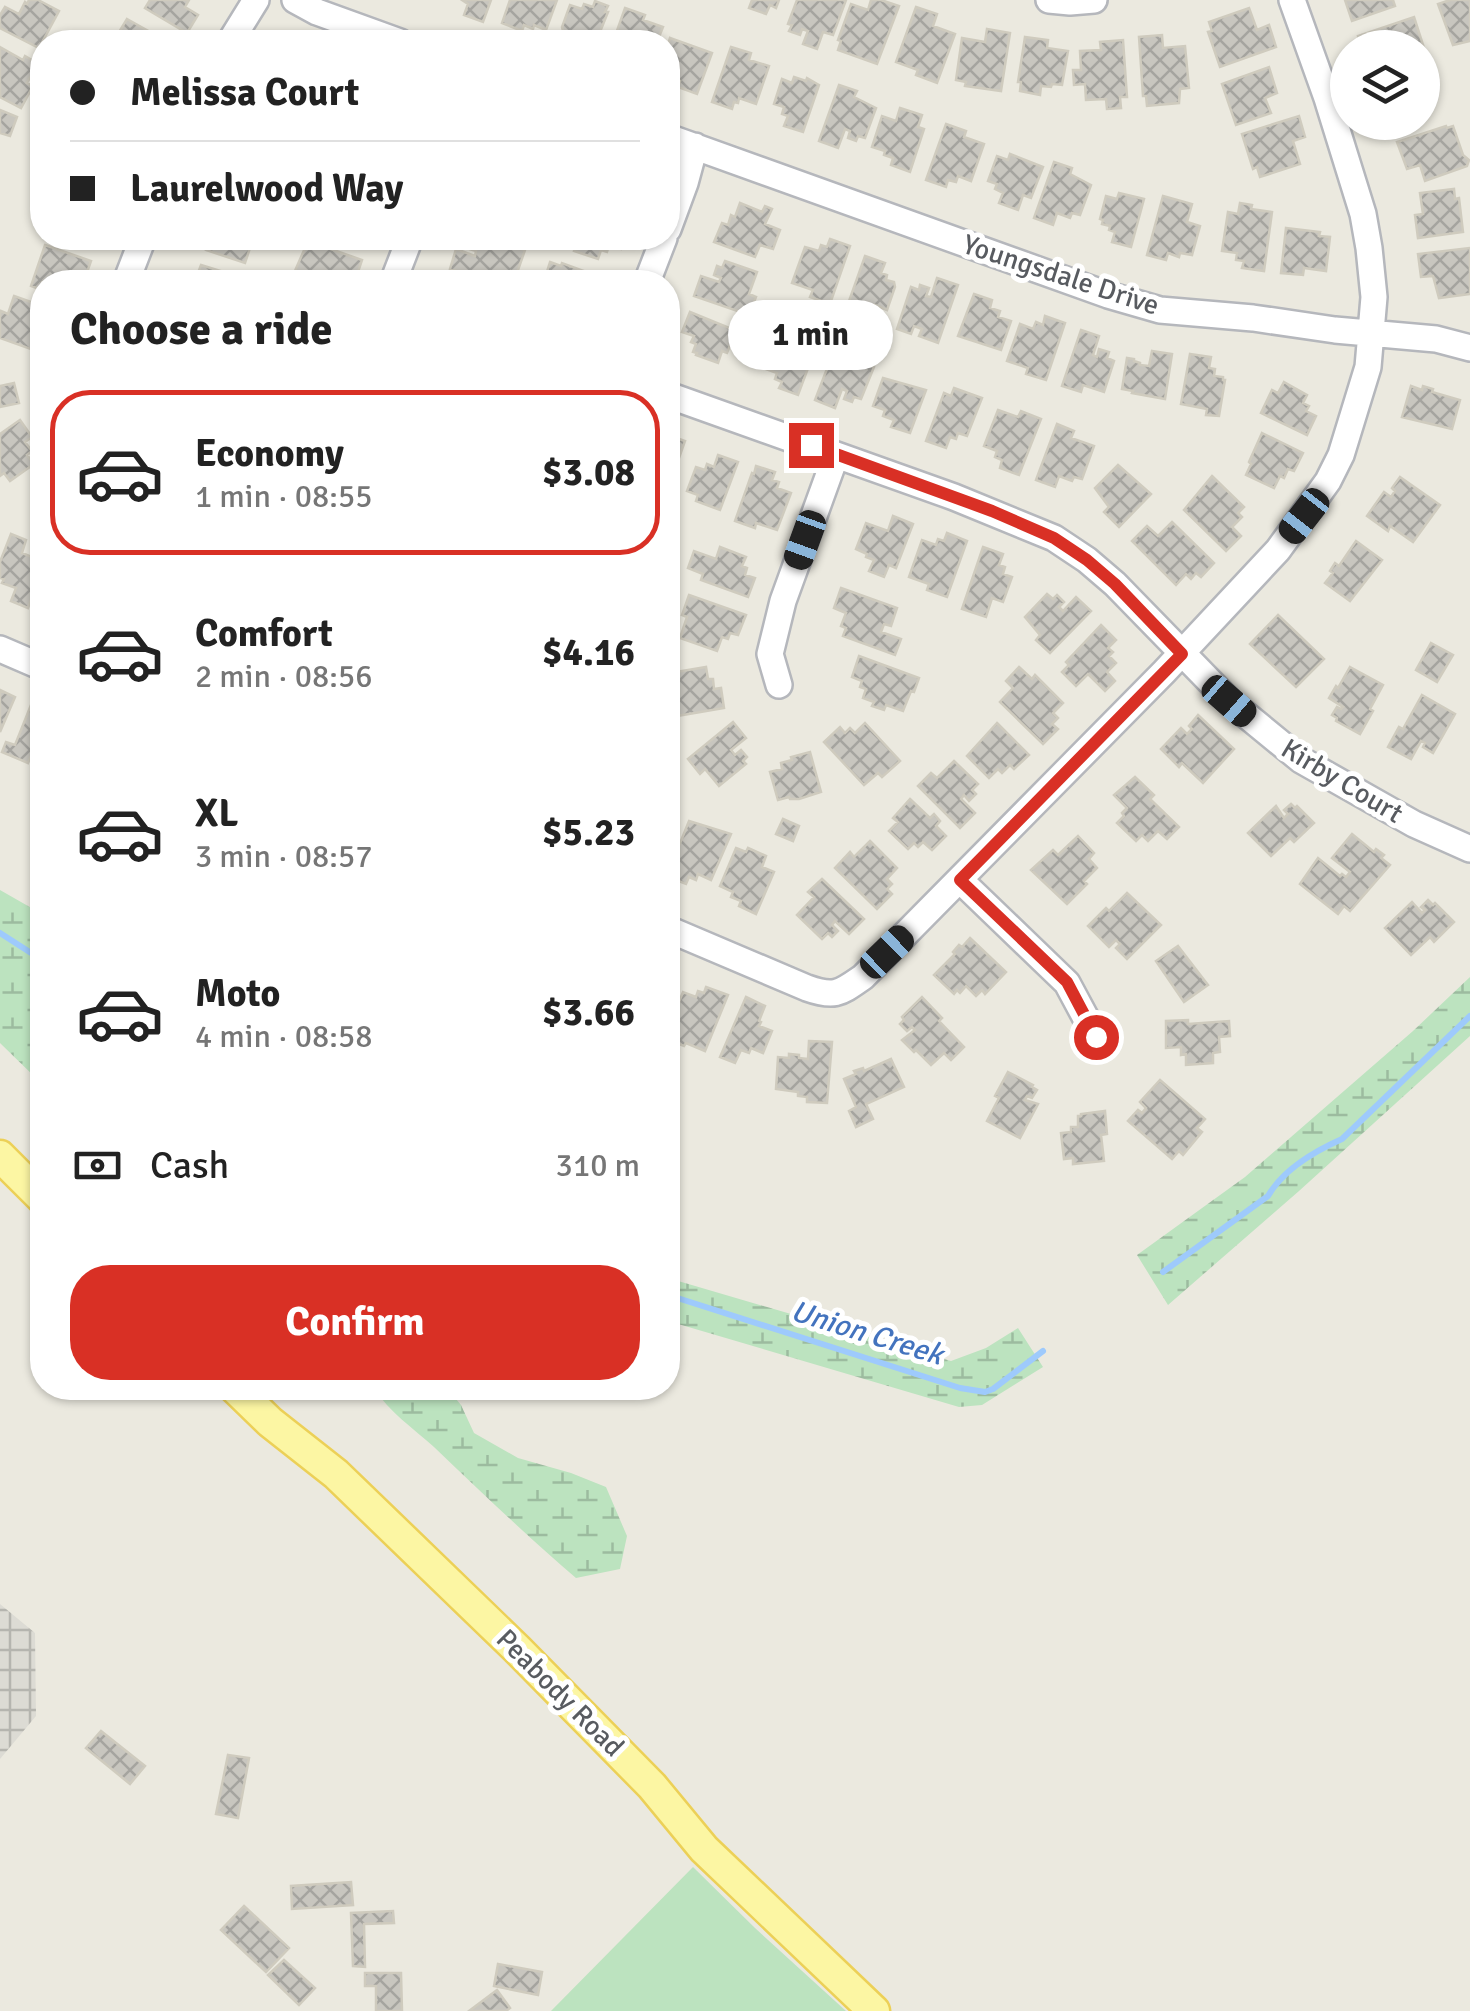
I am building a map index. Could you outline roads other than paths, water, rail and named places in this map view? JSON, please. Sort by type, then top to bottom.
[{"type":"main road","points":[[0,1156],[30,1186]]},
{"type":"main road","name":"Peabody Road","points":[[247,1400],[336,1474],[517,1649],[652,1786],[704,1849],[874,2011]]},
{"type":"street","points":[[237,30],[256,0]]},
{"type":"street","points":[[295,0],[367,30]]},
{"type":"street","points":[[1048,0],[1094,0]]},
{"type":"street","points":[[680,934],[807,988],[824,994],[840,993],[863,976],[960,880],[1182,654],[1278,550],[1328,481],[1341,455],[1368,367],[1374,298],[1363,214],[1292,0]]},
{"type":"street","name":"Youngsdale Drive","points":[[680,141],[1160,310],[1436,339],[1470,348]]},
{"type":"street","points":[[680,196],[695,146]]},
{"type":"street","name":"Kirby Court","points":[[680,399],[992,511],[1054,538],[1115,584],[1229,701],[1301,760],[1414,824],[1470,849]]},
{"type":"street","points":[[779,685],[770,654],[783,601],[836,455]]},
{"type":"street","points":[[0,648],[30,662]]},
{"type":"street","points":[[960,880],[1067,982],[1096,1037]]},
{"type":"waterway","name":"Union Creek","points":[[0,933],[30,952]]},
{"type":"waterway","name":"Union Creek","points":[[1163,1272],[1268,1196],[1300,1162],[1342,1139],[1470,1016]]},
{"type":"waterway","name":"Union Creek","points":[[680,1299],[960,1388],[985,1392],[1043,1351]]}]
